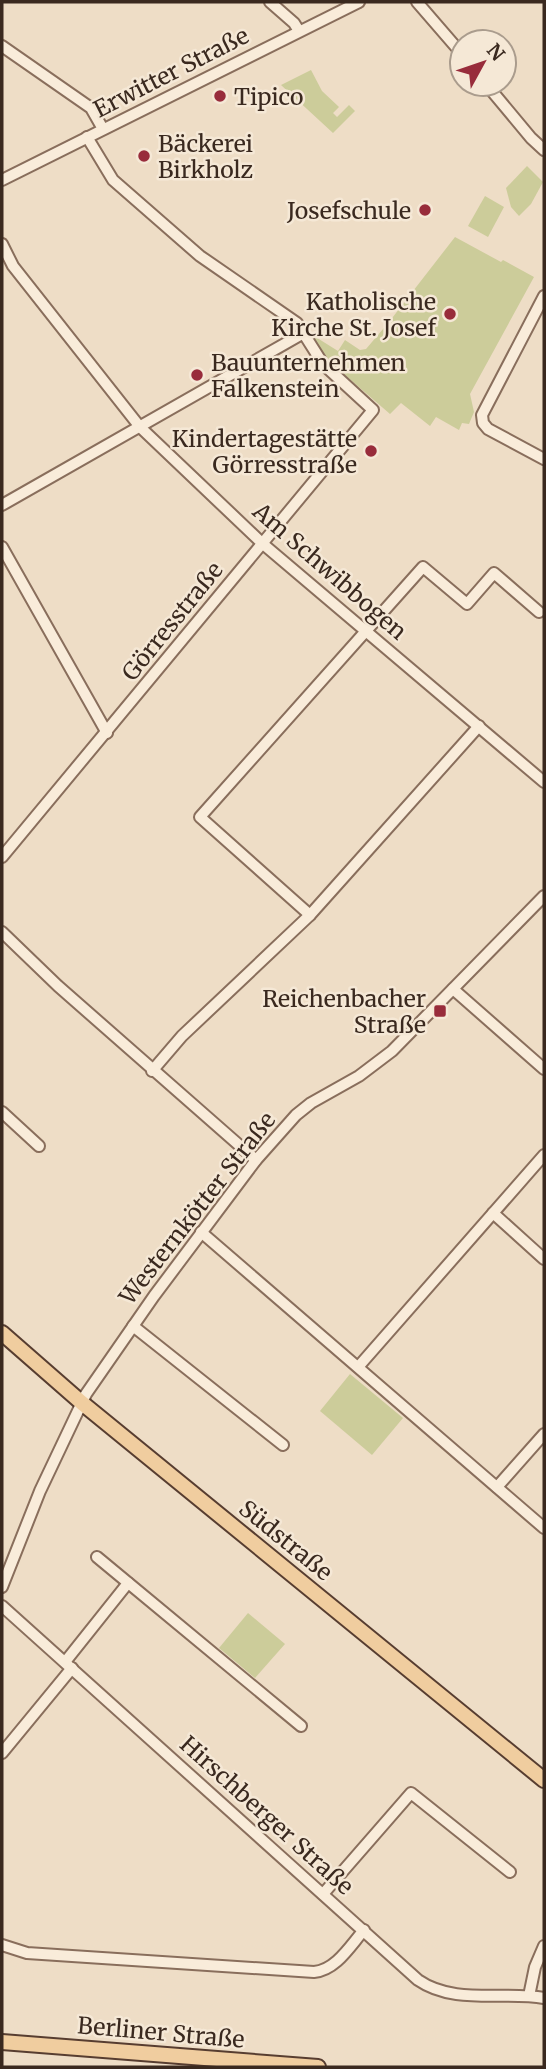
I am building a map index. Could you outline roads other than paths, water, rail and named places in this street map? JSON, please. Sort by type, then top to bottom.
[{"type":"main road","name":"Südstraße","points":[[2,1333],[82,1403],[544,1780]]},
{"type":"main road","name":"Berliner Straße","points":[[2,2042],[318,2067]]},
{"type":"street","points":[[270,2],[294,23],[299,31]]},
{"type":"street","name":"Erwitter Straße","points":[[2,180],[359,2]]},
{"type":"street","points":[[417,2],[448,38]]},
{"type":"street","points":[[2,46],[91,108],[103,129]]},
{"type":"street","points":[[498,98],[544,150]]},
{"type":"street","points":[[2,505],[302,334],[297,323],[200,256],[113,180],[87,137]]},
{"type":"street","name":"Am Schwibbogen","points":[[2,244],[13,265],[140,427],[263,544],[544,782]]},
{"type":"street","points":[[544,296],[482,415],[483,423],[488,429],[544,458]]},
{"type":"street","name":"Görresstraße","points":[[2,857],[373,410],[323,364],[302,334]]},
{"type":"street","points":[[2,547],[107,733]]},
{"type":"street","points":[[310,915],[200,817],[424,567],[467,604],[494,573],[539,612]]},
{"type":"street","points":[[152,1071],[182,1036],[310,915],[479,726]]},
{"type":"street","name":"Westernkötter Straße","points":[[2,1587],[40,1491],[82,1403],[133,1325],[256,1160],[296,1115],[311,1103],[359,1076],[392,1051],[544,896]]},
{"type":"street","points":[[2,932],[152,1071],[256,1160]]},
{"type":"street","points":[[453,989],[544,1069]]},
{"type":"street","points":[[2,1112],[38,1146]]},
{"type":"street","points":[[359,1366],[544,1155]]},
{"type":"street","points":[[493,1213],[544,1259]]},
{"type":"street","points":[[201,1231],[544,1528]]},
{"type":"street","points":[[133,1325],[283,1445]]},
{"type":"street","points":[[497,1487],[544,1434]]},
{"type":"street","points":[[97,1557],[301,1726]]},
{"type":"street","points":[[2,1753],[128,1583]]},
{"type":"street","name":"Hirschberger Straße","points":[[2,1606],[418,1980],[430,1988],[446,1993],[544,1998]]},
{"type":"street","points":[[323,1894],[411,1793],[510,1872]]},
{"type":"street","points":[[2,1945],[27,1953],[314,1972],[323,1971],[332,1965],[364,1930]]},
{"type":"street","points":[[529,1996],[535,1967],[544,1946]]},
{"type":"place","name":"Tipico","points":[[220,96]]},
{"type":"place","name":"Bäckerei Birkholz","points":[[144,156]]},
{"type":"place","name":"Josefschule","points":[[425,210]]},
{"type":"place","name":"Katholische Kirche St. Josef","points":[[450,314]]},
{"type":"place","name":"Bauunternehmen Falkenstein","points":[[197,375]]},
{"type":"place","name":"Kindertagestätte Görresstraße","points":[[371,451]]},
{"type":"place","name":"Reichenbacher Straße","points":[[440,1011]]}]
